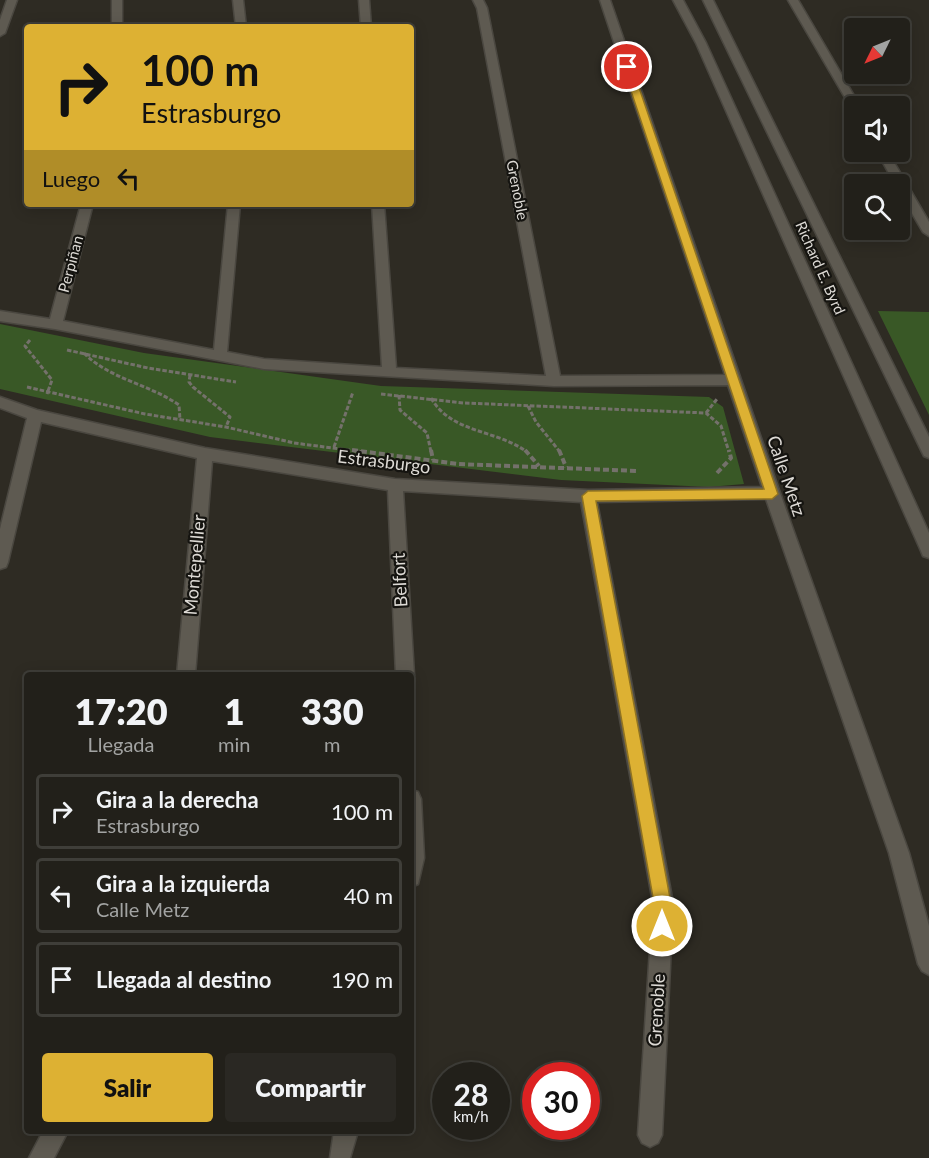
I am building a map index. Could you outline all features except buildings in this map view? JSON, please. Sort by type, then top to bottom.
[{"type":"street","points":[[0,33],[12,0]]},
{"type":"street","points":[[117,0],[117,24]]},
{"type":"street","points":[[238,0],[242,24]]},
{"type":"street","points":[[364,0],[366,24]]},
{"type":"street","name":"Grenoble","points":[[478,0],[482,8],[554,381]]},
{"type":"street","name":"Calle Metz","points":[[605,0],[732,380],[899,853],[929,964]]},
{"type":"street","name":"Richard E. Byrd","points":[[678,0],[701,43],[929,551]]},
{"type":"street","name":"Richard E. Byrd","points":[[708,0],[929,453]]},
{"type":"street","points":[[793,0],[849,96]]},
{"type":"street","points":[[888,162],[929,232]]},
{"type":"street","name":"Perpiñan","points":[[55,324],[86,207]]},
{"type":"street","points":[[220,356],[234,207]]},
{"type":"street","points":[[378,207],[389,373]]},
{"type":"street","points":[[0,316],[55,324],[264,364],[554,381],[732,380]]},
{"type":"street","name":"Estrasburgo","points":[[0,402],[35,415],[205,454],[395,485],[588,496],[772,494]]},
{"type":"street","points":[[0,562],[35,415]]},
{"type":"street","name":"Montepellier","points":[[186,672],[205,454]]},
{"type":"street","name":"Belfort","points":[[395,485],[405,672]]},
{"type":"street","name":"Grenoble","points":[[588,496],[663,903],[650,1135]]},
{"type":"street","points":[[41,1158],[54,1134]]},
{"type":"street","points":[[340,1155],[345,1134]]},
{"type":"path","points":[[20,336],[40,342]]},
{"type":"path","points":[[30,339],[25,346],[31,356],[45,367],[52,380],[47,394]]},
{"type":"path","points":[[60,348],[190,375],[236,382]]},
{"type":"path","points":[[84,353],[88,360],[105,370],[167,395],[179,405],[180,420]]},
{"type":"path","points":[[190,375],[189,382],[195,390],[222,407],[230,417],[226,427]]},
{"type":"path","points":[[19,385],[47,394],[226,427],[294,443],[500,467],[566,467],[641,472]]},
{"type":"path","points":[[334,447],[352,392],[364,393]]},
{"type":"path","points":[[376,394],[464,403],[706,413],[721,426],[731,458],[717,474]]},
{"type":"path","points":[[399,395],[400,410],[428,433],[434,460]]},
{"type":"path","points":[[431,398],[441,413],[459,424],[518,444],[530,453],[539,467]]},
{"type":"path","points":[[528,406],[531,419],[564,455],[566,467]]},
{"type":"green space","points":[[878,311],[929,312],[929,415]]},
{"type":"green space","points":[[0,324],[144,353],[381,386],[709,397],[723,407],[744,484],[709,487],[561,480],[210,437],[0,389]]},
{"type":"route","points":[[627,67],[772,494],[588,496],[663,903],[662,926]]}]
